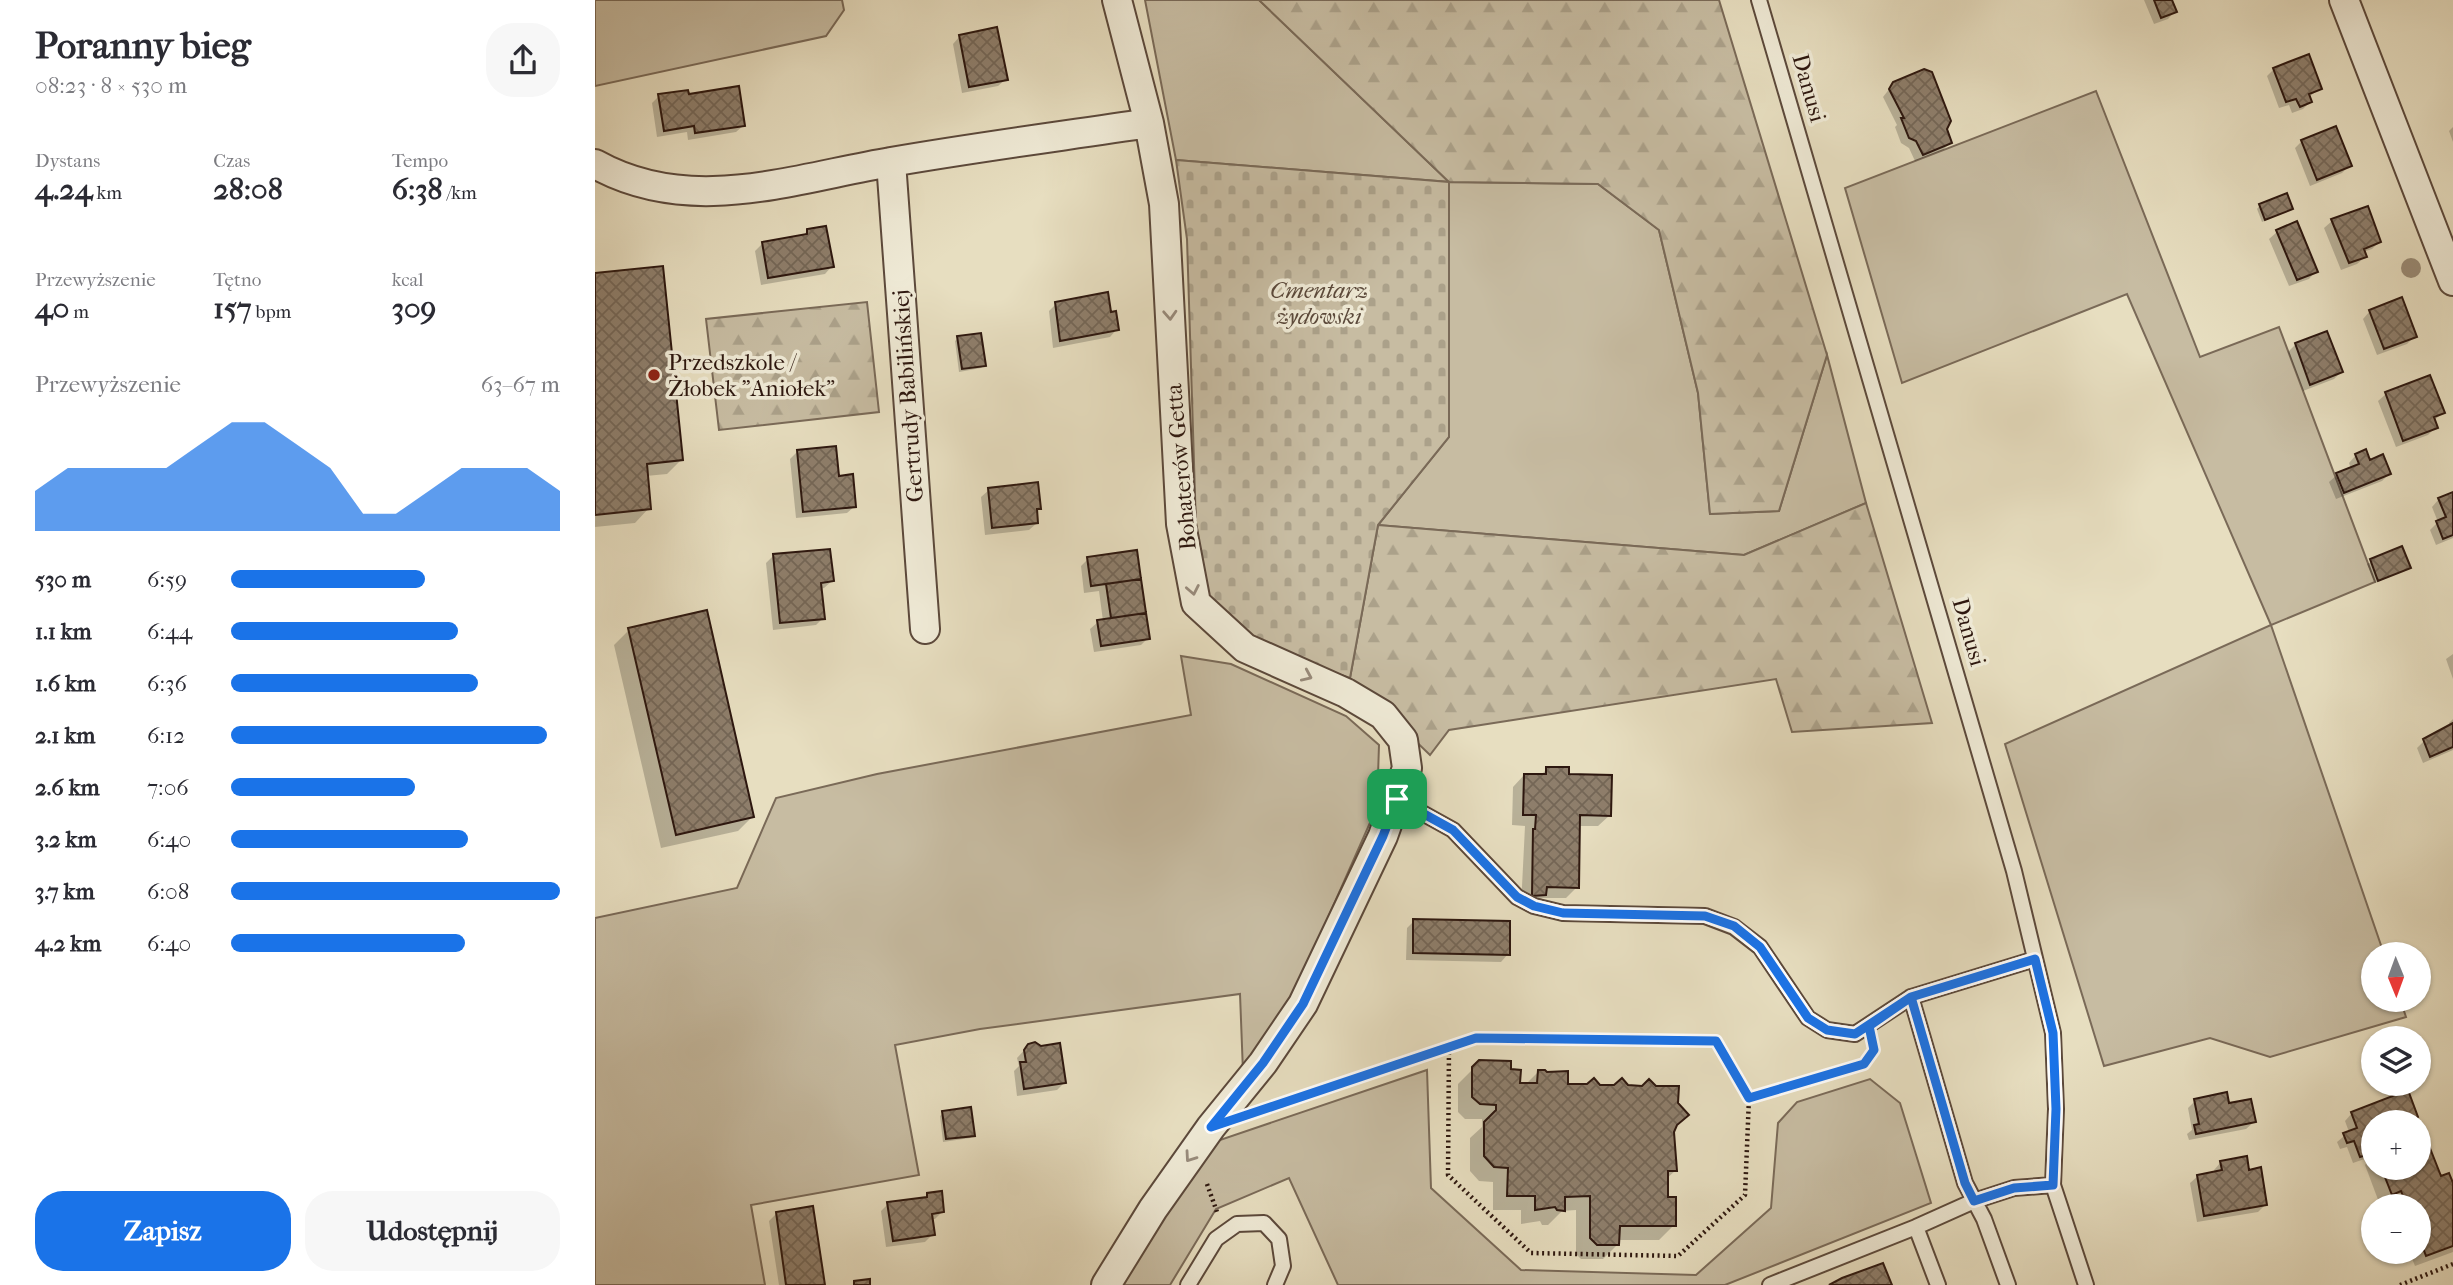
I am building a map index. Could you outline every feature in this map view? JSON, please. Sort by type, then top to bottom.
[{"type":"street","name":"Bohaterów Getta","points":[[1106,1285],[1153,1209],[1211,1127],[1263,1063],[1303,1004],[1383,836],[1407,768],[1403,740],[1383,715],[1346,693],[1245,648],[1196,603],[1181,524],[1164,204],[1149,123],[1117,0]]},
{"type":"street","points":[[2344,0],[2443,226],[2453,281]]},
{"type":"street","points":[[595,164],[615,175],[679,191],[743,191],[891,162],[1149,123]]},
{"type":"street","name":"Gertrudy Babilińskiej","points":[[891,162],[925,629]]},
{"type":"lane","name":"Danusi","points":[[1759,0],[1993,796],[2035,959],[2053,1033],[2056,1109],[2053,1185],[2086,1285]]},
{"type":"lane","points":[[1397,799],[1453,830],[1517,897],[1534,906],[1563,913],[1705,916],[1734,926],[1760,947],[1808,1018],[1827,1030],[1855,1034],[1911,997],[2035,959]]},
{"type":"lane","points":[[1911,997],[1965,1183],[1984,1219],[2008,1285]]},
{"type":"lane","points":[[1769,1285],[1974,1201],[2014,1188],[2053,1185]]},
{"type":"lane","points":[[1188,1285],[1216,1239],[1237,1224],[1264,1223],[1279,1239],[1283,1266],[1275,1285]]},
{"type":"lane","points":[[1916,1227],[1938,1285]]},
{"type":"path","points":[[1749,1098],[1864,1064],[1874,1050],[1869,1026]]},
{"type":"path","points":[[1261,1109],[1476,1038],[1716,1041],[1749,1098],[1745,1195],[1678,1256],[1531,1253],[1448,1175],[1449,1047]]},
{"type":"path","points":[[1206,1184],[1216,1209]]},
{"type":"path","points":[[2400,1285],[2453,1264]]},
{"type":"green space","points":[[595,0],[842,0],[844,10],[826,36],[595,86]]},
{"type":"green space","points":[[1145,0],[1259,0],[1449,182],[1176,160]]},
{"type":"green space","points":[[1259,0],[1719,0],[1827,355],[1779,511],[1710,514],[1698,393],[1659,230],[1598,184],[1449,182]]},
{"type":"green space","points":[[2096,91],[2200,357],[2279,327],[2375,582],[2271,625],[2127,294],[1902,383],[1845,188]]},
{"type":"green space","name":"Cmentarz żydowski","points":[[1176,160],[1449,182],[1449,437],[1378,525],[1350,678],[1254,641],[1210,600],[1196,527],[1187,239]]},
{"type":"green space","points":[[1449,182],[1598,184],[1659,230],[1698,393],[1710,514],[1779,511],[1827,355],[1866,503],[1744,555],[1378,525],[1449,437]]},
{"type":"green space","points":[[867,302],[879,412],[719,430],[706,319]]},
{"type":"green space","points":[[1866,503],[1932,723],[1792,732],[1776,679],[1449,730],[1430,755],[1350,678],[1378,525],[1744,555]]},
{"type":"green space","points":[[2271,625],[2380,942],[2361,942],[2361,1012],[2404,1012],[2406,1017],[2375,1026],[2361,1026],[2361,1030],[2270,1057],[2210,1038],[2104,1066],[2005,744]]},
{"type":"green space","points":[[1181,656],[1231,664],[1346,716],[1379,745],[1377,807],[1296,990],[1243,1072],[1240,994],[980,1029],[895,1045],[919,1175],[751,1205],[765,1285],[595,1285],[595,918],[737,888],[776,798],[877,774],[1191,715]]},
{"type":"green space","points":[[1427,1070],[1431,1188],[1521,1270],[1696,1275],[1771,1208],[1778,1123],[1797,1102],[1870,1079],[1900,1103],[1931,1203],[1725,1285],[1338,1285],[1289,1178],[1216,1209],[1170,1285],[1117,1285],[1211,1143]]},
{"type":"building","points":[[2154,0],[2172,0],[2177,12],[2161,18]]},
{"type":"building","points":[[997,27],[1008,80],[969,87],[959,35]]},
{"type":"building","points":[[2309,54],[2322,89],[2309,94],[2312,102],[2300,107],[2296,99],[2286,102],[2273,68]]},
{"type":"building","points":[[1924,69],[1932,72],[1951,121],[1947,129],[1952,143],[1923,155],[1916,141],[1909,138],[1901,118],[1904,118],[1889,89],[1893,82]]},
{"type":"building","points":[[739,86],[745,126],[695,133],[694,126],[664,131],[658,94],[688,90],[689,94]]},
{"type":"building","points":[[2336,126],[2352,166],[2317,180],[2301,140]]},
{"type":"building","points":[[2287,193],[2293,209],[2265,220],[2259,204]]},
{"type":"building","points":[[2368,206],[2381,242],[2364,249],[2367,257],[2349,263],[2331,219]]},
{"type":"building","points":[[2297,221],[2318,272],[2297,280],[2276,230]]},
{"type":"building","points":[[826,226],[834,267],[768,278],[762,242],[807,234],[807,229]]},
{"type":"building","points":[[663,266],[683,460],[647,464],[651,509],[595,515],[595,273]]},
{"type":"building","points":[[1108,292],[1111,312],[1116,311],[1119,330],[1060,341],[1055,302]]},
{"type":"building","points":[[2402,297],[2417,337],[2384,349],[2369,310]]},
{"type":"building","points":[[2327,331],[2343,372],[2310,385],[2295,343]]},
{"type":"building","points":[[981,333],[986,366],[962,369],[957,336]]},
{"type":"building","points":[[2430,375],[2445,413],[2434,417],[2438,428],[2403,441],[2385,392]]},
{"type":"building","points":[[836,446],[839,476],[853,474],[856,507],[803,512],[797,450]]},
{"type":"building","points":[[2366,449],[2370,460],[2383,454],[2391,474],[2344,493],[2336,473],[2359,464],[2355,454]]},
{"type":"building","points":[[1038,482],[1041,509],[1037,509],[1038,523],[992,528],[988,488]]},
{"type":"building","points":[[2453,492],[2453,535],[2443,539],[2436,521],[2446,517],[2438,498]]},
{"type":"building","points":[[2402,546],[2411,568],[2378,581],[2370,559]]},
{"type":"building","points":[[830,549],[834,581],[821,583],[825,619],[780,623],[773,554]]},
{"type":"building","points":[[1137,550],[1141,579],[1091,586],[1087,557]]},
{"type":"building","points":[[1141,579],[1146,613],[1111,618],[1106,584]]},
{"type":"building","points":[[707,610],[754,817],[676,835],[628,628]]},
{"type":"building","points":[[1146,613],[1150,639],[1101,646],[1097,620]]},
{"type":"building","points":[[2453,723],[2453,747],[2430,757],[2423,739]]},
{"type":"building","points":[[1546,767],[1569,767],[1569,774],[1612,775],[1611,816],[1580,815],[1579,888],[1547,887],[1546,895],[1532,896],[1533,829],[1536,815],[1523,815],[1524,774],[1546,774]]},
{"type":"building","points":[[1413,919],[1510,921],[1510,955],[1413,953]]},
{"type":"building","points":[[1035,1042],[1041,1046],[1060,1043],[1066,1083],[1024,1089],[1020,1062],[1026,1062],[1024,1050],[1028,1044]]},
{"type":"building","points":[[1479,1060],[1511,1061],[1511,1069],[1521,1070],[1520,1083],[1537,1083],[1538,1070],[1545,1070],[1568,1071],[1568,1084],[1587,1084],[1594,1078],[1600,1085],[1614,1085],[1622,1078],[1628,1085],[1642,1086],[1649,1079],[1656,1086],[1679,1086],[1678,1103],[1689,1115],[1677,1125],[1674,1132],[1677,1171],[1668,1171],[1668,1197],[1676,1197],[1676,1226],[1620,1226],[1619,1245],[1597,1245],[1590,1238],[1590,1196],[1565,1197],[1565,1211],[1555,1207],[1535,1210],[1535,1196],[1507,1196],[1508,1168],[1494,1167],[1484,1156],[1484,1122],[1496,1110],[1496,1105],[1480,1104],[1472,1097],[1472,1067]]},
{"type":"building","points":[[2227,1092],[2229,1103],[2251,1099],[2256,1122],[2196,1134],[2194,1125],[2199,1124],[2194,1099]]},
{"type":"building","points":[[2392,1096],[2410,1096],[2415,1110],[2361,1110],[2360,1157],[2354,1141],[2347,1143],[2343,1133],[2357,1128],[2351,1112]]},
{"type":"building","points":[[971,1107],[975,1136],[946,1139],[942,1111]]},
{"type":"building","points":[[2431,1151],[2441,1176],[2449,1173],[2453,1183],[2453,1246],[2431,1254],[2431,1194],[2402,1194],[2401,1191],[2392,1194],[2386,1180],[2431,1180]]},
{"type":"building","points":[[2247,1156],[2249,1170],[2261,1167],[2267,1205],[2204,1216],[2197,1175],[2222,1170],[2220,1161]]},
{"type":"building","points":[[942,1191],[944,1212],[932,1214],[935,1235],[893,1241],[887,1202],[927,1197],[927,1193]]},
{"type":"building","points":[[813,1206],[825,1285],[786,1285],[776,1212]]},
{"type":"building","points":[[1883,1263],[1892,1285],[1829,1285],[1842,1278]]},
{"type":"building","points":[[870,1279],[870,1285],[854,1285],[854,1281]]},
{"type":"place","name":"Przedszkole / Żłobek \"Aniołek\"","points":[[654,375]]},
{"type":"route","points":[[1397,799],[1383,836],[1303,1004],[1263,1063],[1211,1127],[1476,1038],[1716,1041],[1749,1098],[1864,1064],[1874,1050],[1869,1026],[1911,997],[1965,1183],[1974,1201],[2014,1188],[2053,1185],[2056,1147],[2053,1033],[2035,959],[1911,997],[1855,1034],[1827,1030],[1808,1018],[1760,947],[1734,926],[1705,916],[1563,913],[1534,906],[1517,897],[1453,830],[1397,799]]}]
